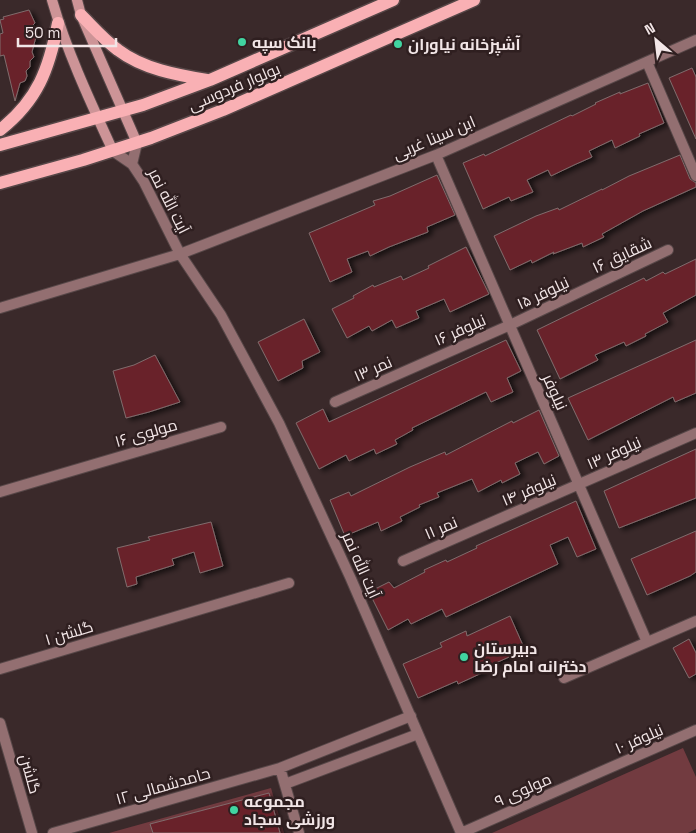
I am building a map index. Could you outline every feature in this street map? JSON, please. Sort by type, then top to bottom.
[{"type":"main road","points":[[52,0],[58,22],[86,93],[113,151]]},
{"type":"main road","points":[[77,0],[81,15],[137,143]]},
{"type":"main road","name":"بولوار فردوسی","points":[[0,145],[123,111],[210,80],[392,0]]},
{"type":"main road","name":"بولوار فردوسی","points":[[0,183],[113,151],[223,110],[474,0]]},
{"type":"main road","points":[[81,15],[120,52],[152,68],[179,76],[210,80]]},
{"type":"main road","points":[[0,130],[14,119],[38,88],[52,54],[58,22]]},
{"type":"street","name":"ابن سینا غربی","points":[[0,308],[180,254],[436,155],[696,40]]},
{"type":"street","points":[[647,62],[696,176]]},
{"type":"street","name":"آیت الله نمر","points":[[132,164],[137,143]]},
{"type":"street","name":"آیت الله نمر","points":[[113,151],[132,164],[144,182],[180,254],[221,315],[280,423],[351,579],[461,833]]},
{"type":"street","name":"نیلوفر","points":[[436,155],[647,642]]},
{"type":"street","name":"شقایق ۱۶","points":[[589,288],[668,250]]},
{"type":"street","name":"نیلوفر ۱۵","points":[[510,325],[589,288]]},
{"type":"street","name":"نیلوفر ۱۶","points":[[422,363],[510,325]]},
{"type":"street","name":"نمر ۱۳","points":[[335,402],[422,363]]},
{"type":"street","name":"مولوی ۱۶","points":[[0,492],[221,427]]},
{"type":"street","name":"نیلوفر ۱۳","points":[[579,484],[696,433]]},
{"type":"street","name":"نیلوفر ۱۴","points":[[491,522],[579,484]]},
{"type":"street","name":"نمر ۱۱","points":[[403,560],[491,522]]},
{"type":"street","name":"گلشن ۱","points":[[0,669],[289,583]]},
{"type":"street","points":[[564,678],[696,621]]},
{"type":"street","name":"حامدشمالی ۱۲","points":[[53,833],[280,768],[411,716]]},
{"type":"street","name":"گلشن","points":[[0,723],[32,833]]},
{"type":"street","points":[[284,784],[418,734]]},
{"type":"street","name":"نیلوفر ۱۰","points":[[596,774],[695,734]]},
{"type":"street","points":[[280,768],[299,833]]},
{"type":"street","name":"مولوی ۹","points":[[461,833],[596,774]]},
{"type":"shaded area","points":[[683,748],[696,777],[696,829],[688,833],[492,833]]},
{"type":"shaded area","name":"مجموعه ورزشی سجاد","points":[[271,788],[284,833],[109,833]]},
{"type":"building","points":[[29,10],[37,33],[32,52],[34,57],[26,71],[25,81],[20,83],[15,101],[4,55],[0,56],[0,34],[3,33],[0,20],[4,19],[3,17]]},
{"type":"building","points":[[692,68],[696,77],[696,139],[669,78]]},
{"type":"building","points":[[648,83],[664,123],[639,134],[640,136],[615,148],[612,140],[589,151],[592,157],[551,176],[548,170],[527,180],[533,192],[511,201],[509,197],[483,209],[463,163],[484,154],[485,156],[620,92],[620,94]]},
{"type":"building","points":[[680,155],[690,179],[696,183],[696,187],[643,211],[602,234],[604,237],[583,247],[582,243],[553,254],[554,252],[532,263],[531,260],[510,270],[494,236],[536,216],[558,208],[559,210],[629,176]]},
{"type":"building","points":[[437,175],[455,215],[427,227],[428,232],[370,256],[368,251],[347,259],[352,272],[330,282],[309,233],[375,205],[373,201],[390,196]]},
{"type":"building","points":[[466,247],[489,294],[450,312],[444,299],[416,311],[419,318],[396,328],[392,320],[372,331],[369,326],[347,338],[332,309],[354,298],[353,296],[373,285],[374,287],[401,276],[403,280]]},
{"type":"building","points":[[696,259],[696,295],[663,313],[668,322],[626,346],[624,342],[595,355],[598,360],[560,379],[537,330],[644,278],[646,281]]},
{"type":"building","points":[[304,319],[320,352],[302,361],[303,368],[278,381],[258,342]]},
{"type":"building","points":[[506,340],[521,371],[507,378],[513,392],[491,402],[486,392],[412,428],[413,430],[395,440],[397,444],[376,454],[374,449],[349,461],[346,455],[319,469],[296,423],[323,409],[329,422]]},
{"type":"building","points":[[696,340],[696,393],[675,402],[673,397],[588,440],[568,398]]},
{"type":"building","points":[[155,355],[180,402],[126,418],[113,371],[134,365]]},
{"type":"building","points":[[539,410],[559,456],[544,464],[538,452],[515,463],[520,474],[502,483],[501,480],[478,492],[472,479],[437,493],[439,497],[419,505],[420,507],[400,517],[402,521],[381,531],[378,522],[345,536],[330,500],[349,492],[351,496],[410,467],[445,452],[446,455],[512,421],[513,423]]},
{"type":"building","points":[[696,449],[696,498],[619,528],[604,491]]},
{"type":"building","points":[[576,501],[596,549],[577,557],[568,537],[550,545],[558,564],[446,617],[442,609],[411,624],[408,619],[388,630],[369,592],[389,582],[394,588],[425,572],[424,570],[446,560],[447,562],[477,548],[476,546]]},
{"type":"building","points":[[211,522],[223,566],[200,573],[194,552],[172,559],[174,565],[136,577],[137,584],[127,587],[117,548],[150,540],[148,537]]},
{"type":"building","points":[[696,531],[696,572],[647,595],[631,559]]},
{"type":"building","name":"دبیرستان دخترانه امام رضا","points":[[510,616],[525,650],[482,669],[484,672],[458,684],[457,681],[418,698],[403,664],[442,647],[440,643],[466,631],[467,636]]},
{"type":"building","points":[[689,639],[696,653],[696,674],[689,678],[673,648]]},
{"type":"building","name":"مجموعه ورزشی سجاد","points":[[269,793],[280,833],[153,833],[150,824]]},
{"type":"place","name":"بانک سپه","points":[[242,42]]},
{"type":"place","name":"آشپزخانه نیاوران","points":[[398,44]]},
{"type":"place","name":"دبیرستان دخترانه امام رضا","points":[[464,657]]},
{"type":"place","name":"مجموعه ورزشی سجاد","points":[[234,810]]}]
